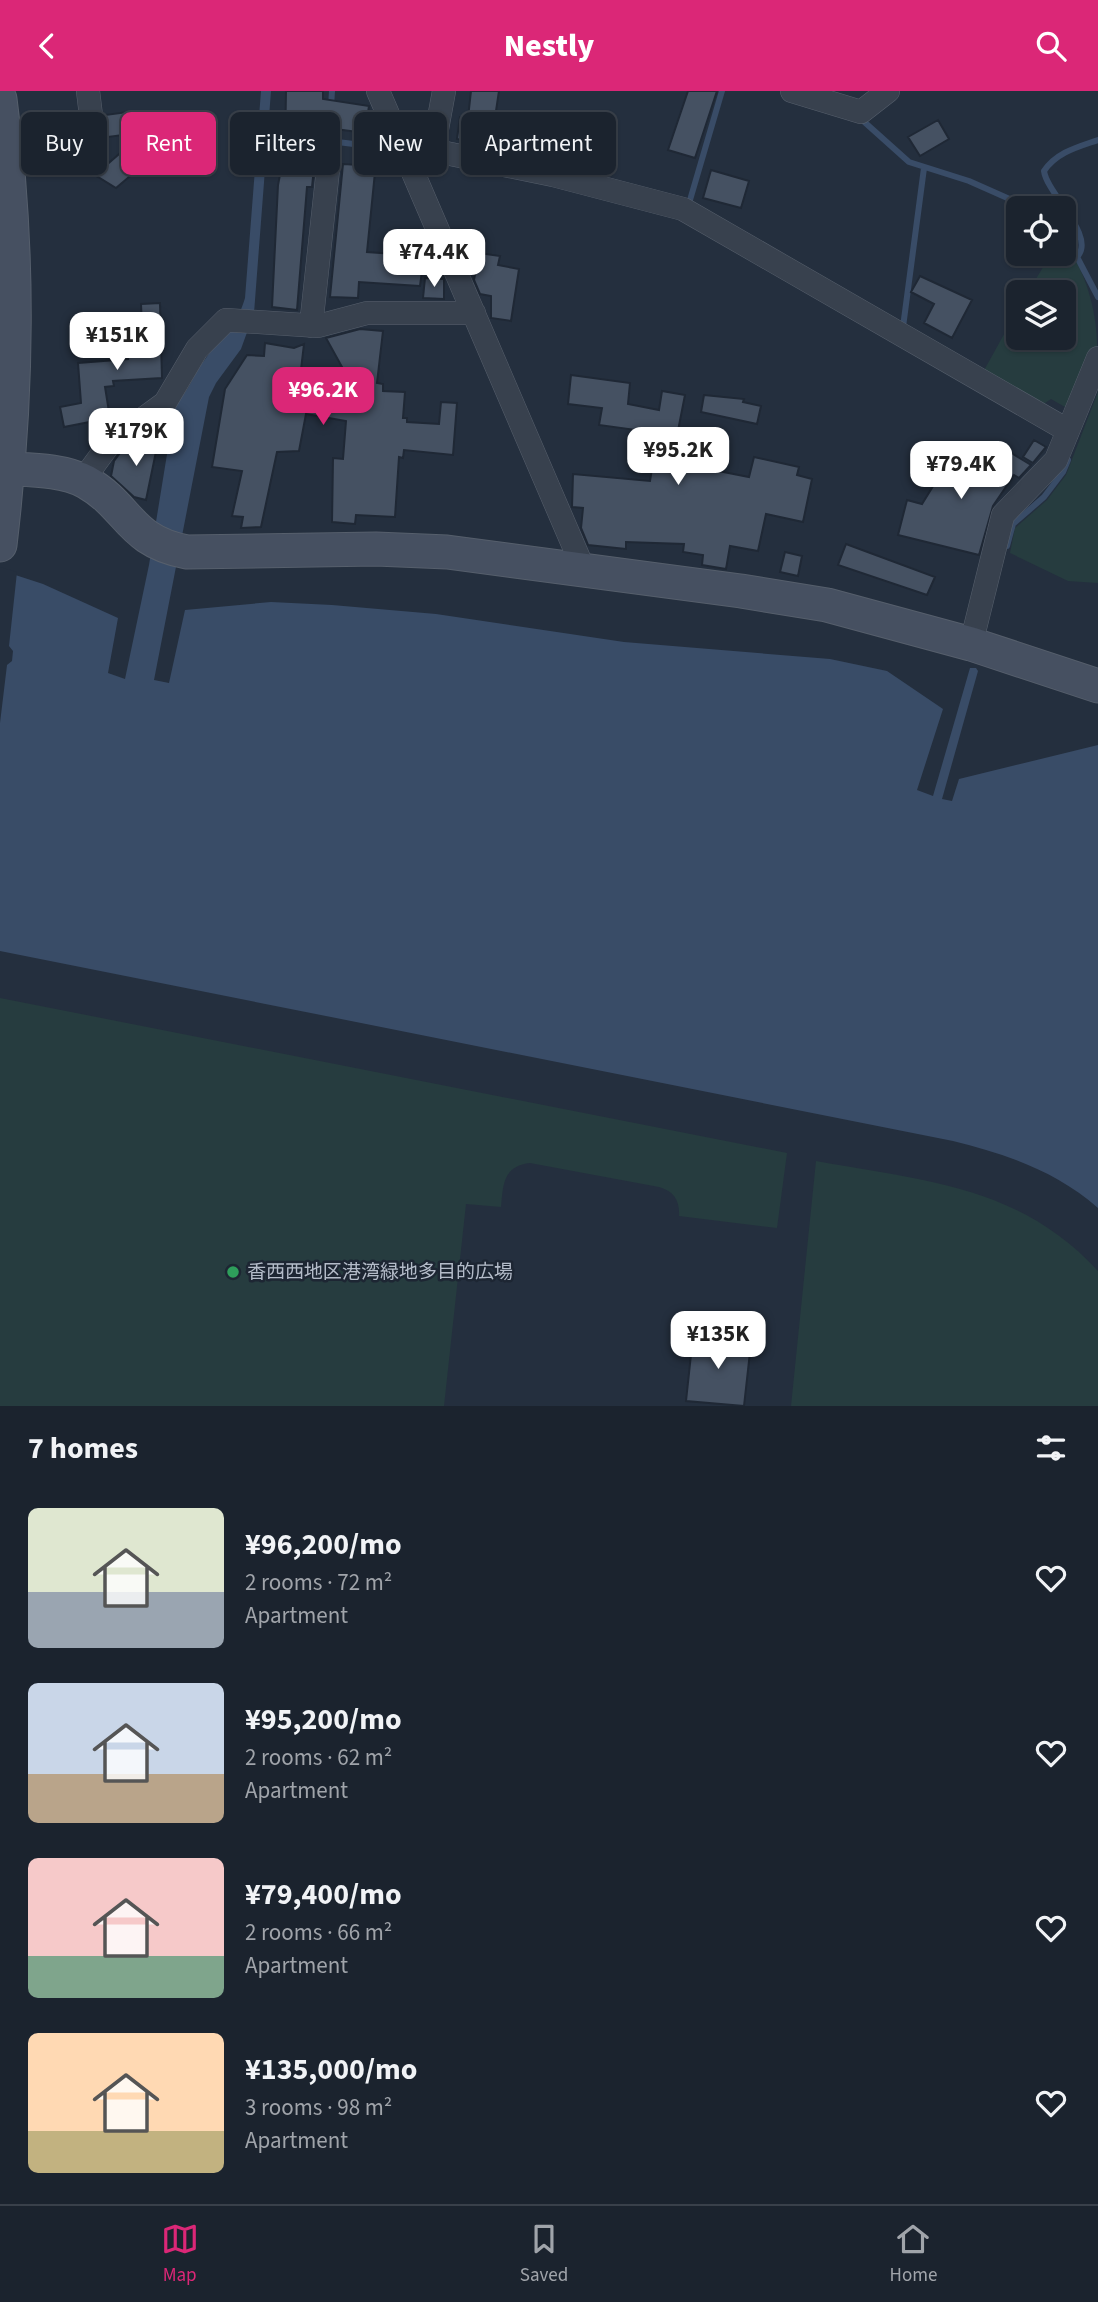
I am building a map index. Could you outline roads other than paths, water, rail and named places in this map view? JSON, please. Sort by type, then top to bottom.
[{"type":"street","points":[[88,91],[91,112]]},
{"type":"street","points":[[378,91],[388,112]]},
{"type":"street","points":[[440,112],[444,91]]},
{"type":"street","points":[[792,91],[861,112],[888,91]]},
{"type":"street","points":[[0,99],[7,154],[16,285],[15,400],[4,468],[1,538]]},
{"type":"street","points":[[447,154],[553,175],[682,209],[1067,430]]},
{"type":"street","points":[[312,326],[328,175]]},
{"type":"street","points":[[415,175],[584,570]]},
{"type":"street","points":[[83,480],[110,443],[165,403],[197,349],[226,320],[312,326],[367,313],[474,313]]},
{"type":"street","points":[[971,643],[1003,515],[1056,460],[1098,358]]},
{"type":"street","points":[[4,468],[53,472],[83,480],[99,491],[145,538],[165,548],[187,552],[259,549],[447,552],[827,605],[971,643],[1098,686]]},
{"type":"water","points":[[261,91],[271,91],[269,112],[259,112]]},
{"type":"water","points":[[255,175],[265,175],[254,313],[241,349],[209,397],[154,680],[169,683],[185,610],[271,602],[436,614],[624,642],[830,659],[887,671],[943,709],[917,790],[933,796],[970,668],[976,668],[978,671],[942,799],[952,801],[959,779],[1098,745],[1098,1208],[1065,1184],[1030,1165],[953,1141],[0,951],[0,570],[43,584],[118,618],[108,673],[125,679],[149,565],[175,405],[233,323],[245,298]]},
{"type":"waterway","points":[[331,107],[332,91]]},
{"type":"waterway","points":[[690,200],[722,91]]},
{"type":"waterway","points":[[861,119],[909,162],[969,181],[1006,197]]},
{"type":"waterway","points":[[1077,257],[1081,238],[1044,171],[1055,159],[1098,140]]},
{"type":"waterway","points":[[340,142],[354,144]]},
{"type":"waterway","points":[[903,327],[924,168]]},
{"type":"waterway","points":[[1076,256],[1098,297]]},
{"type":"waterway","points":[[1007,546],[1013,524],[1044,497],[1063,472],[1068,460]]},
{"type":"place","name":"香西西地区港湾緑地多目的広場","points":[[233,1272]]}]
